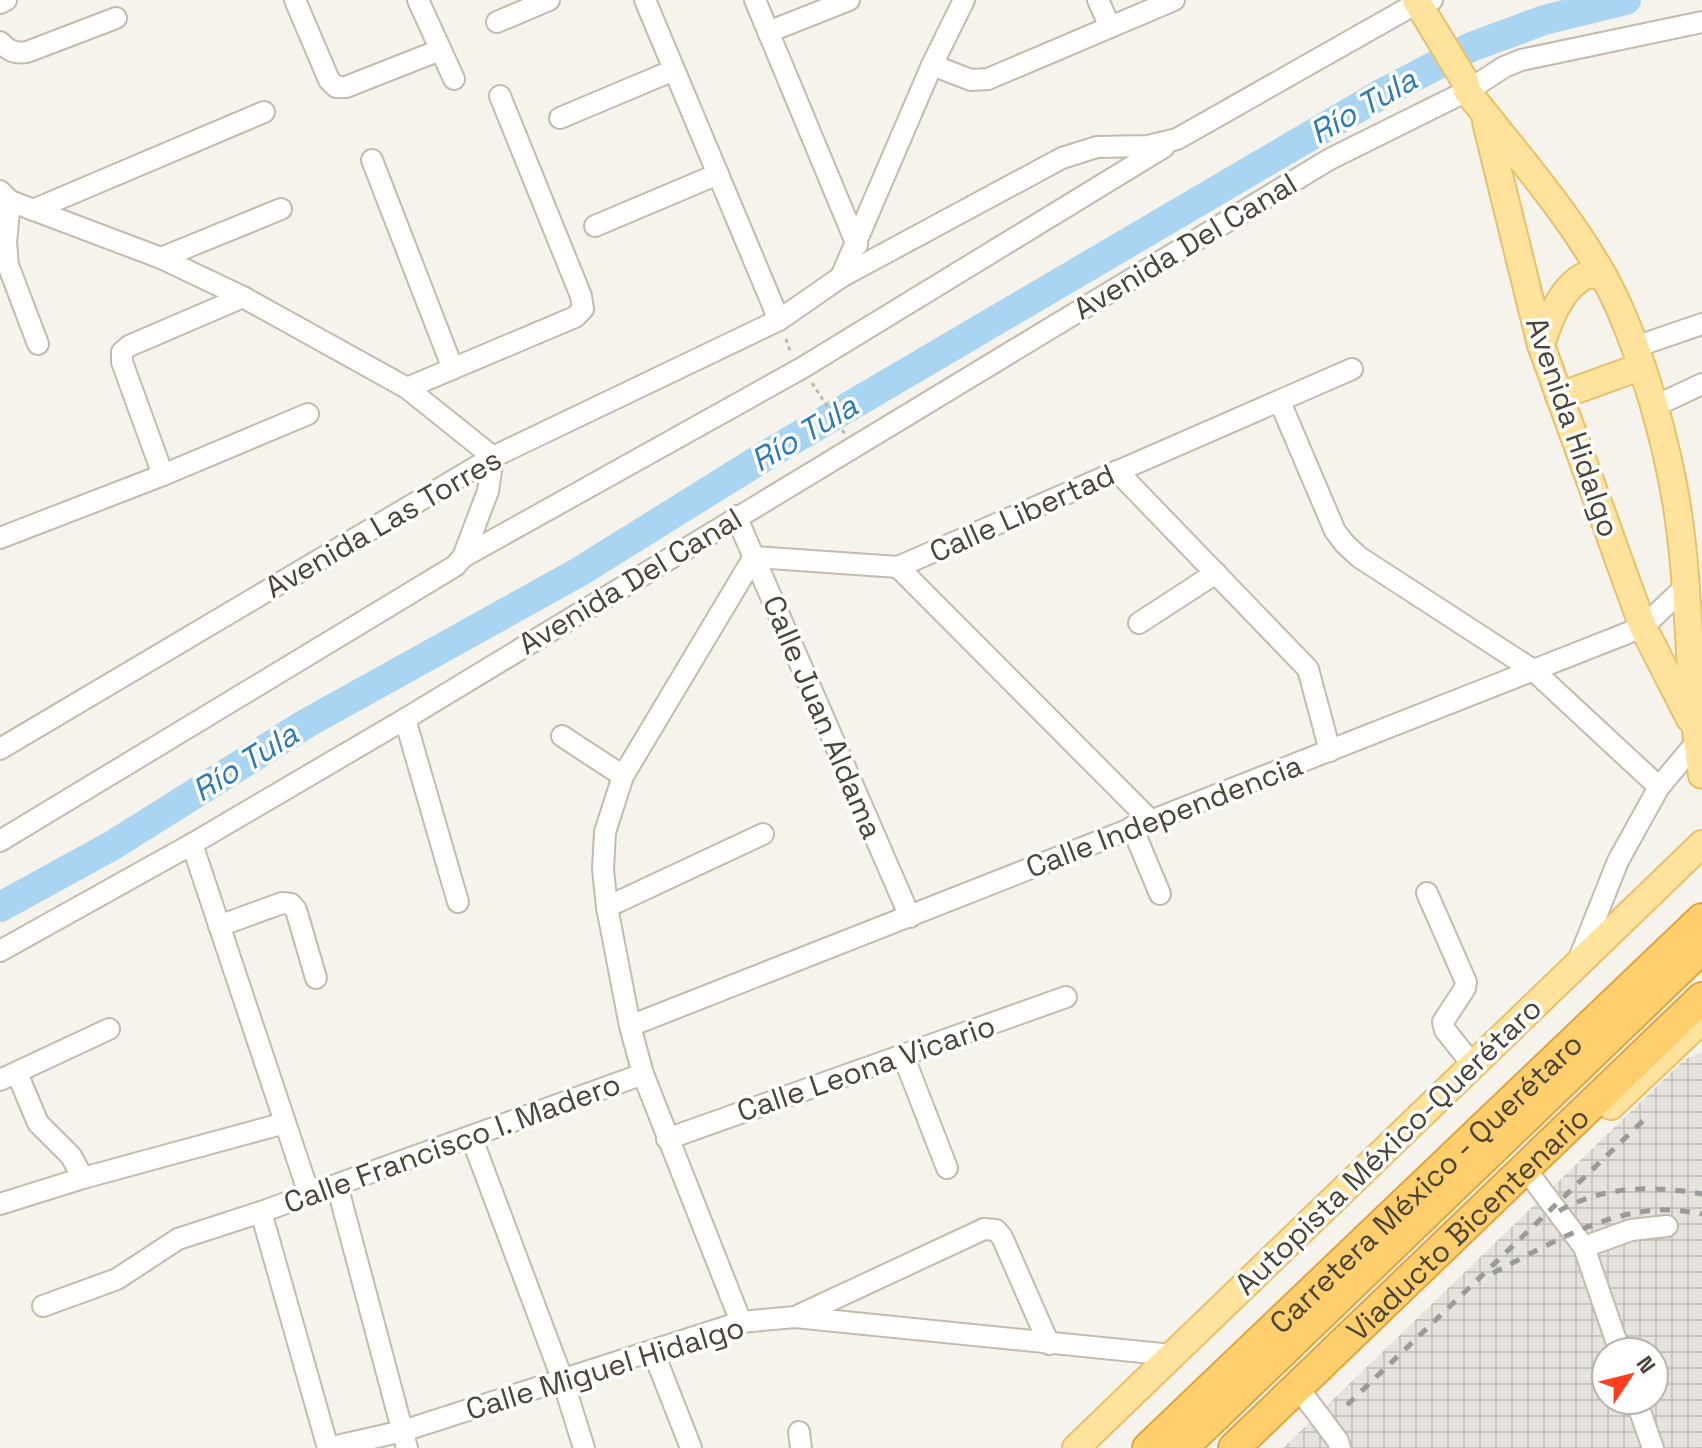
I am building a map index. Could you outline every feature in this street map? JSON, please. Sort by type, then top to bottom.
[{"type":"highway","name":"Carretera México - Querétaro","points":[[1148,1448],[1702,919]]},
{"type":"highway","name":"Carretera México - Querétaro","points":[[1182,1448],[1702,948]]},
{"type":"highway","points":[[1616,1080],[1702,978]]},
{"type":"highway","name":"Viaducto Bicentenario","points":[[1234,1448],[1702,998]]},
{"type":"main road","name":"Avenida Hidalgo","points":[[1425,4],[1466,86],[1579,237],[1604,277],[1638,357],[1673,479],[1696,669],[1696,736],[1702,775]]},
{"type":"main road","name":"Avenida Hidalgo","points":[[1484,112],[1541,345],[1643,627],[1696,736]]},
{"type":"main road","points":[[1541,345],[1553,312],[1576,281],[1589,274],[1604,277]]},
{"type":"main road","points":[[1559,396],[1638,357]]},
{"type":"main road","name":"Autopista México-Querétaro","points":[[1076,1448],[1702,844]]},
{"type":"main road","points":[[1252,1448],[1702,1020]]},
{"type":"street","points":[[0,3],[6,0]]},
{"type":"street","points":[[295,0],[329,80],[336,87],[346,87],[440,50]]},
{"type":"street","points":[[418,0],[454,79]]},
{"type":"street","points":[[497,22],[549,0]]},
{"type":"street","points":[[645,0],[779,320]]},
{"type":"street","points":[[755,0],[857,245]]},
{"type":"street","points":[[768,32],[849,0]]},
{"type":"street","points":[[841,277],[932,65],[964,0]]},
{"type":"street","points":[[1098,0],[1110,27]]},
{"type":"street","points":[[932,65],[971,80],[988,79],[1174,0]]},
{"type":"street","points":[[0,841],[443,575],[463,557],[802,368],[1177,139],[1425,4]]},
{"type":"street","points":[[0,42],[7,50],[17,54],[27,52],[116,18]]},
{"type":"street","name":"Avenida Del Canal","points":[[0,951],[192,844],[405,719],[1330,159],[1521,60],[1702,22]]},
{"type":"street","points":[[560,118],[674,70]]},
{"type":"street","points":[[407,388],[575,317],[583,309],[581,296],[500,96]]},
{"type":"street","points":[[33,210],[264,112]]},
{"type":"street","name":"Avenida Las Torres","points":[[0,749],[493,457],[779,320],[841,277],[1062,158],[1097,147],[1148,146],[1177,139]]},
{"type":"street","points":[[372,160],[453,369]]},
{"type":"street","points":[[595,226],[718,174]]},
{"type":"street","points":[[38,344],[8,265],[5,196],[33,210],[161,258],[243,297],[407,388],[493,457],[488,491],[463,557]]},
{"type":"street","points":[[161,258],[281,209]]},
{"type":"street","points":[[163,475],[122,362],[122,352],[129,346],[243,297]]},
{"type":"street","points":[[1638,357],[1702,324]]},
{"type":"street","name":"Calle Libertad","points":[[754,557],[898,567],[1352,369]]},
{"type":"street","points":[[1653,407],[1702,384]]},
{"type":"street","points":[[1280,402],[1335,531],[1345,544],[1359,557],[1533,670],[1659,787]]},
{"type":"street","points":[[0,538],[163,475],[308,414]]},
{"type":"street","points":[[1117,471],[1308,669],[1330,751]]},
{"type":"street","name":"Calle Juan Aldama","points":[[736,516],[910,917]]},
{"type":"street","points":[[741,1322],[643,1074],[630,1026],[607,907],[603,869],[605,832],[623,776],[754,557]]},
{"type":"street","points":[[898,567],[1141,824],[1160,894]]},
{"type":"street","points":[[1139,623],[1216,573]]},
{"type":"street","name":"Calle Independencia","points":[[630,1026],[1643,627],[1686,586]]},
{"type":"street","points":[[405,719],[458,902]]},
{"type":"street","points":[[562,736],[623,776]]},
{"type":"street","points":[[1579,961],[1618,861],[1659,787],[1696,736]]},
{"type":"street","points":[[607,907],[763,834]]},
{"type":"street","points":[[192,844],[309,1194]]},
{"type":"street","points":[[1427,893],[1466,982],[1443,1022],[1445,1030],[1472,1064]]},
{"type":"street","points":[[219,926],[282,903],[291,904],[296,910],[316,978]]},
{"type":"street","name":"Calle Leona Vicario","points":[[667,1139],[1066,997]]},
{"type":"street","points":[[83,1178],[71,1156],[38,1123],[8,1076],[109,1029]]},
{"type":"street","points":[[903,1055],[947,1168]]},
{"type":"street","name":"Calle Francisco I. Madero","points":[[43,1306],[117,1279],[178,1239],[643,1074]]},
{"type":"street","points":[[0,1204],[285,1123]]},
{"type":"street","points":[[471,1136],[563,1381],[584,1448]]},
{"type":"street","points":[[1533,1179],[1584,1247],[1615,1336]]},
{"type":"street","points":[[337,1185],[405,1439]]},
{"type":"street","points":[[261,1212],[328,1448]]},
{"type":"street","points":[[1584,1247],[1631,1230],[1667,1226]]},
{"type":"street","points":[[795,1317],[984,1229],[996,1230],[1049,1344]]},
{"type":"street","name":"Calle Miguel Hidalgo","points":[[328,1448],[405,1439],[563,1381],[741,1322],[795,1317],[1172,1355]]},
{"type":"street","points":[[653,1351],[691,1448]]},
{"type":"street","points":[[1305,1397],[1340,1448]]},
{"type":"street","points":[[1642,1416],[1653,1448]]},
{"type":"path","points":[[802,368],[848,439]]},
{"type":"shaded area","points":[[1702,1052],[1702,1448],[1283,1448],[1685,1059]]},
{"type":"waterway","name":"Río Tula","points":[[0,907],[113,845],[307,723],[579,572],[770,453],[1383,93],[1471,47],[1544,20],[1626,0]]},
{"type":"railway","points":[[1347,1405],[1645,1119]]},
{"type":"railway","points":[[1559,1211],[1611,1192],[1665,1189],[1702,1194]]},
{"type":"railway","points":[[1493,1273],[1568,1235],[1627,1214],[1654,1210],[1702,1214]]}]
